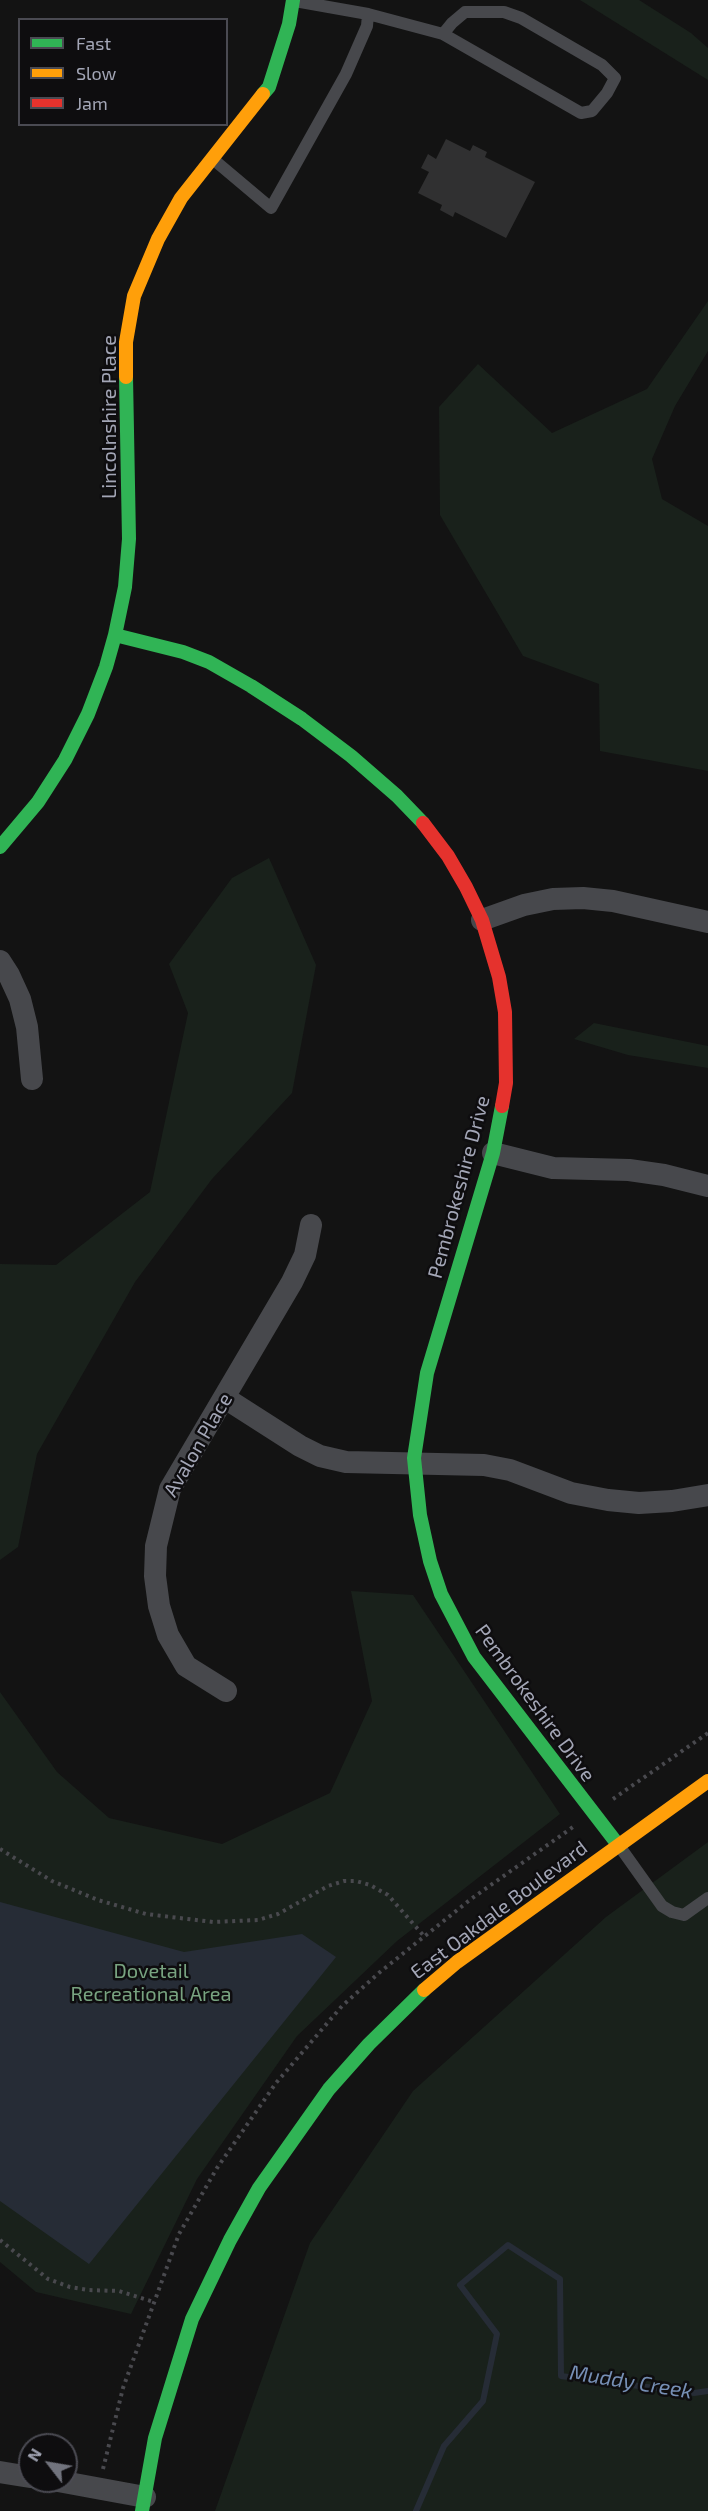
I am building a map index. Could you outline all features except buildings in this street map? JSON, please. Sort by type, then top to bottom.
[{"type":"street","name":"Lincolnshire Place","points":[[0,847],[38,802],[65,760],[88,714],[106,667],[115,634],[125,587],[129,538],[125,416],[126,352],[134,296],[158,239],[181,198],[214,160],[269,87],[289,24],[293,0]]},
{"type":"street","name":"Pembrokeshire Drive","points":[[115,634],[183,652],[209,662],[294,714],[351,756],[397,796],[426,827],[448,856],[482,920],[500,977],[507,1047],[506,1083],[493,1153],[427,1373],[420,1409],[415,1465],[420,1515],[430,1561],[441,1594],[474,1657],[619,1846]]},
{"type":"street","points":[[482,920],[524,904],[553,899],[583,898],[613,901],[708,922]]},
{"type":"street","points":[[0,961],[20,999],[27,1028],[32,1079]]},
{"type":"street","points":[[493,1153],[553,1168],[629,1170],[664,1175],[708,1186]]},
{"type":"street","name":"Avalon Place","points":[[226,1691],[196,1673],[180,1659],[168,1635],[159,1606],[155,1576],[156,1546],[170,1489],[296,1273],[305,1255],[311,1225]]},
{"type":"street","points":[[225,1398],[320,1456],[346,1462],[484,1465],[510,1470],[571,1493],[639,1503],[672,1501],[708,1495]]},
{"type":"street","name":"East Oakdale Boulevard","points":[[143,2504],[155,2438],[192,2319],[230,2240],[260,2188],[293,2138],[342,2074],[411,2001],[457,1962],[708,1781]]},
{"type":"street","points":[[0,2472],[18,2474]]},
{"type":"street","points":[[78,2484],[99,2488],[143,2504]]},
{"type":"lane","points":[[293,0],[368,14],[443,34],[581,112],[592,111],[607,93],[615,78],[602,65],[520,18],[504,12],[465,12],[443,34]]},
{"type":"lane","points":[[214,160],[271,208],[346,74],[367,26],[368,14]]},
{"type":"lane","points":[[619,1846],[662,1906],[672,1912],[684,1915],[708,1898]]},
{"type":"path","points":[[99,2488],[123,2388],[179,2234],[217,2168],[276,2083],[342,2006],[423,1935],[592,1813],[708,1733]]},
{"type":"path","points":[[607,1790],[614,1798]]},
{"type":"path","points":[[0,1849],[52,1881],[98,1900],[146,1914],[213,1922],[258,1920],[278,1914],[328,1886],[344,1881],[356,1881],[370,1885],[388,1895],[423,1935]]},
{"type":"path","points":[[0,2240],[18,2258],[48,2279],[79,2289],[119,2291],[154,2302]]},
{"type":"green space","points":[[580,0],[639,0],[691,33],[708,48],[708,80]]},
{"type":"green space","points":[[708,301],[708,351],[675,406],[652,459],[662,499],[708,526],[708,771],[600,751],[599,684],[523,656],[440,515],[439,407],[478,364],[552,433],[647,389]]},
{"type":"green space","points":[[269,858],[316,965],[292,1093],[212,1179],[135,1282],[37,1454],[18,1547],[0,1560],[0,1264],[56,1265],[150,1192],[188,1013],[169,964],[232,878]]},
{"type":"green space","points":[[594,1023],[708,1046],[708,1068],[628,1055],[574,1039]]},
{"type":"green space","name":"Dovetail Recreational Area","points":[[351,1591],[413,1595],[560,1814],[397,1941],[297,2036],[197,2179],[131,2314],[36,2292],[0,2262],[0,1692],[57,1772],[109,1818],[222,1844],[330,1793],[372,1701]]},
{"type":"green space","points":[[708,1842],[708,2511],[215,2511],[310,2243],[413,2091],[606,1917]]},
{"type":"shaded area","points":[[0,1902],[184,1952],[302,1934],[336,1957],[89,2264],[0,2201]]},
{"type":"waterway","name":"Muddy Creek","points":[[416,2511],[444,2446],[483,2401],[497,2334],[460,2285],[508,2245],[560,2279],[561,2376],[694,2393],[708,2391]]},
{"type":"traffic: fast","points":[[263,94],[269,87],[289,24],[293,0]]},
{"type":"traffic: fast","points":[[0,847],[38,802],[65,760],[88,714],[106,667],[115,635],[125,587],[129,539],[126,377]]},
{"type":"traffic: fast","points":[[115,635],[183,652],[209,662],[251,686],[302,719],[351,756],[397,796],[423,823]]},
{"type":"traffic: fast","points":[[502,1106],[493,1153],[427,1373],[414,1458],[420,1515],[430,1561],[441,1594],[474,1657],[619,1846]]},
{"type":"traffic: fast","points":[[142,2511],[155,2438],[192,2319],[230,2240],[259,2188],[329,2089],[369,2044],[424,1990]]},
{"type":"traffic: slow","points":[[126,377],[126,342],[134,296],[158,239],[181,198],[263,94]]},
{"type":"traffic: slow","points":[[424,1990],[457,1962],[708,1781]]},
{"type":"traffic: jam","points":[[423,823],[448,856],[466,887],[482,920],[499,977],[505,1012],[506,1083],[502,1106]]}]
